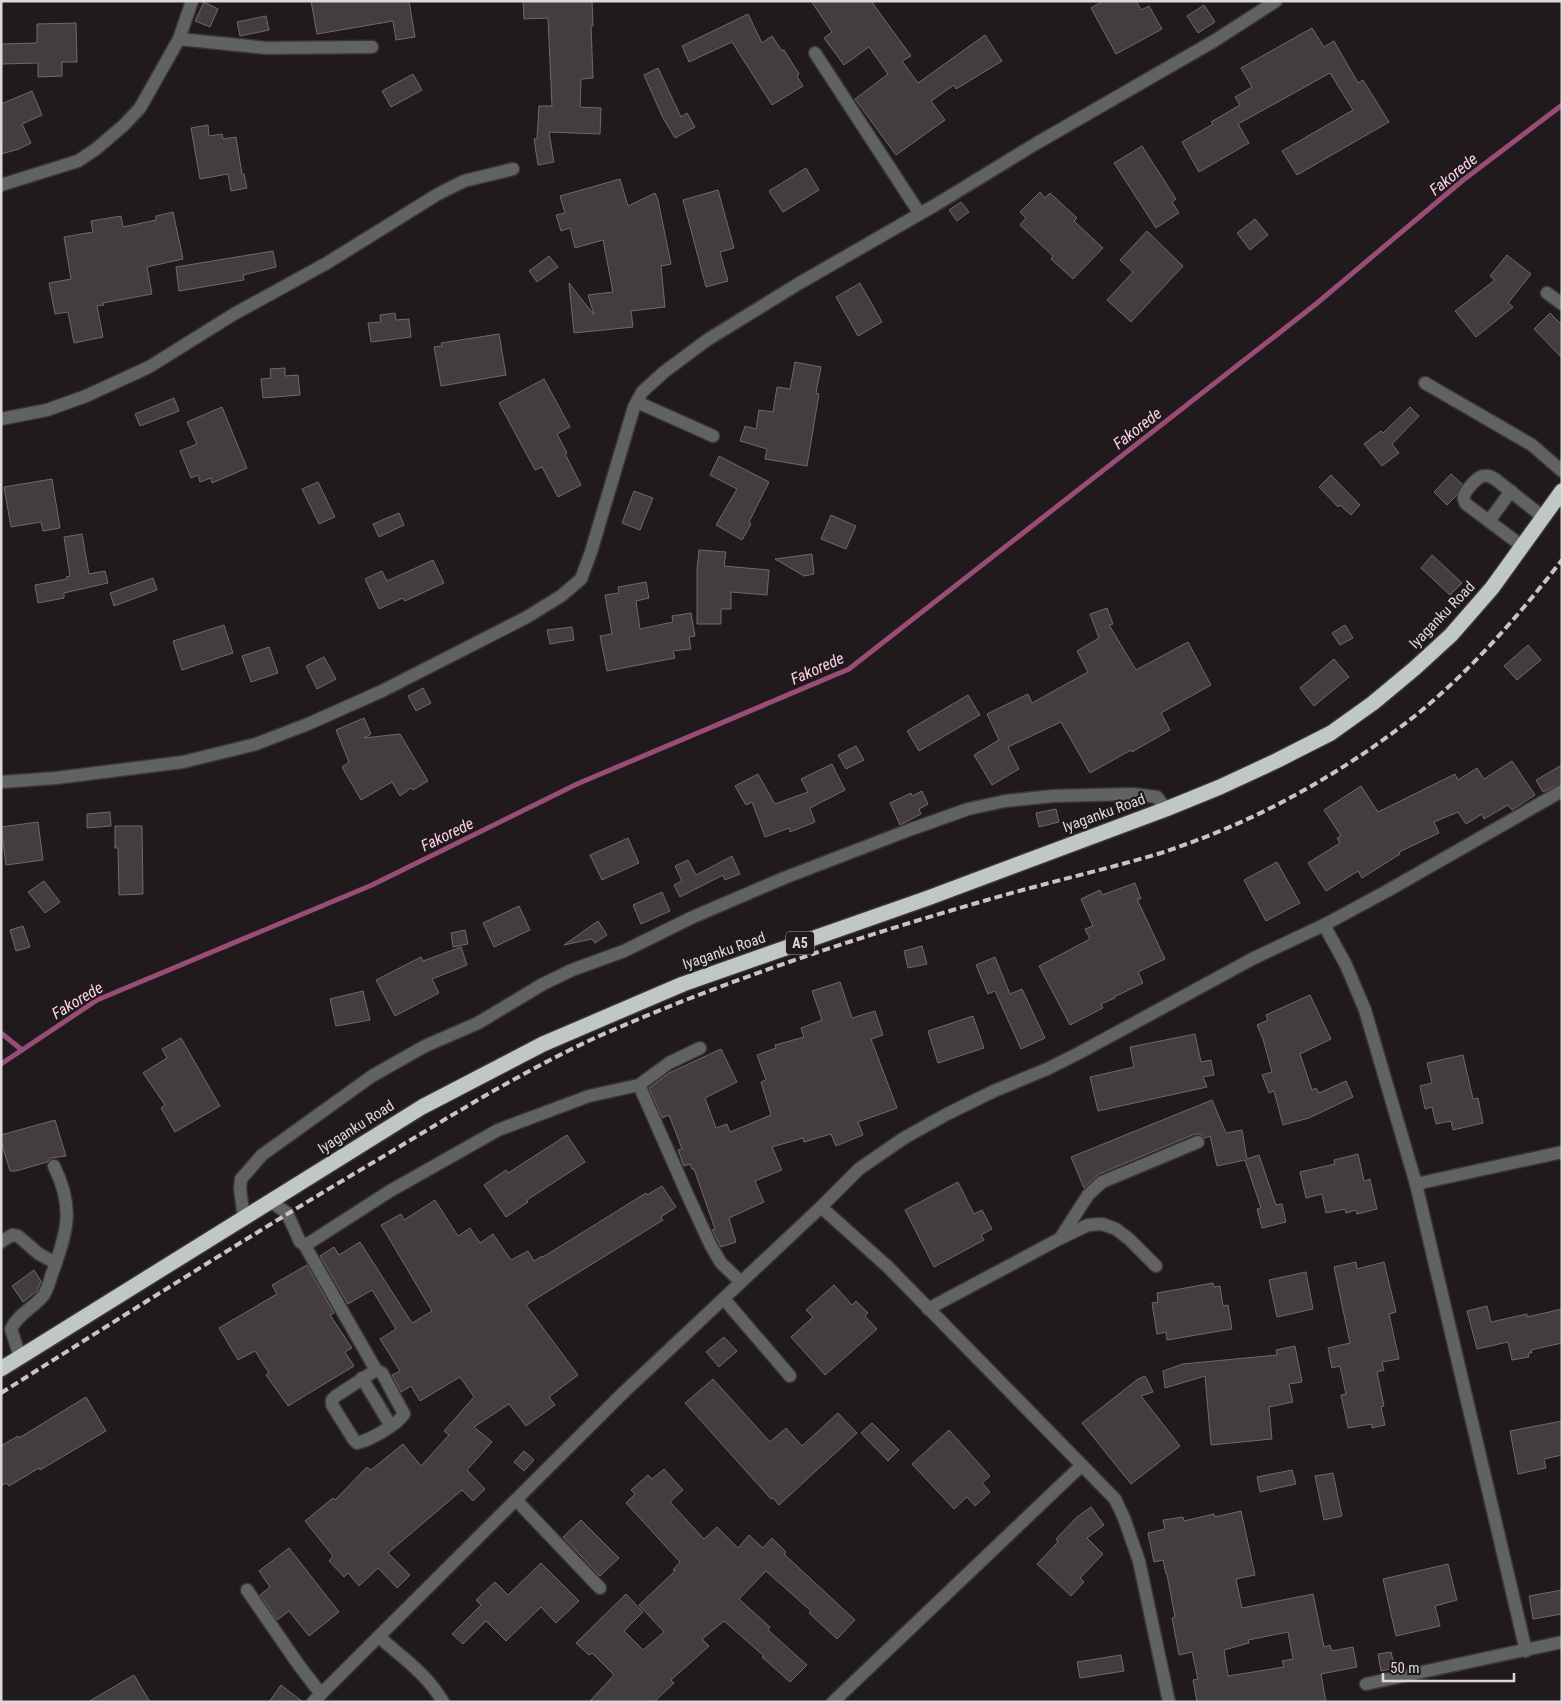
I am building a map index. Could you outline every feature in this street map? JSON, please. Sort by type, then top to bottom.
[{"type":"highway","name":"Iyaganku Road","points":[[1,1369],[422,1107],[543,1044],[683,984],[928,898],[1166,809],[1276,761],[1330,732],[1373,703],[1451,635],[1492,588],[1562,490]]},
{"type":"street","points":[[1,185],[78,161],[96,149],[140,108],[179,39],[192,1]]},
{"type":"street","points":[[1,782],[56,778],[183,762],[256,744],[308,724],[382,691],[536,612],[561,596],[581,579],[591,552],[634,407],[642,392],[664,372],[707,340],[798,284],[1214,41],[1276,1]]},
{"type":"street","points":[[179,39],[267,48],[372,47]]},
{"type":"street","points":[[815,53],[920,214]]},
{"type":"street","points":[[1,419],[47,410],[86,396],[149,367],[234,314],[328,263],[438,194],[464,181],[514,169]]},
{"type":"street","points":[[1547,294],[1562,304]]},
{"type":"street","points":[[1425,383],[1532,445],[1562,471]]},
{"type":"street","points":[[637,402],[713,436]]},
{"type":"street","points":[[1522,546],[1466,504],[1463,498],[1464,494],[1479,478],[1484,476],[1495,479],[1543,517]]},
{"type":"street","points":[[1489,521],[1511,491]]},
{"type":"street","points":[[247,1590],[298,1664],[317,1698],[623,1393],[859,1169],[904,1138],[994,1091],[1047,1069],[1079,1053],[1254,958],[1324,925],[1562,791]]},
{"type":"street","points":[[244,1218],[240,1189],[241,1179],[262,1155],[372,1076],[425,1046],[478,1023],[543,984],[572,970],[624,951],[693,917],[784,878],[968,809],[1005,801],[1052,796],[1133,794],[1157,797],[1166,809]]},
{"type":"street","points":[[1324,925],[1346,965],[1365,1010],[1416,1184],[1526,1651]]},
{"type":"street","points":[[304,1244],[309,1243],[390,1191],[498,1130],[590,1096],[639,1085],[669,1064],[700,1048]]},
{"type":"street","points":[[639,1085],[712,1246],[721,1262],[742,1282]]},
{"type":"street","points":[[1061,1238],[1088,1195],[1102,1182],[1198,1142]]},
{"type":"street","points":[[1416,1184],[1562,1152]]},
{"type":"street","points":[[20,1357],[11,1329],[18,1319],[44,1295],[56,1263],[67,1224],[66,1197],[54,1166]]},
{"type":"street","points":[[270,1201],[287,1214],[297,1238],[304,1244],[376,1370],[382,1373],[404,1414],[391,1426],[364,1442],[357,1443],[332,1405],[332,1400],[376,1370]]},
{"type":"street","points":[[821,1207],[888,1267],[1115,1499],[1124,1518],[1139,1561],[1169,1702]]},
{"type":"street","points":[[928,1309],[1088,1225],[1102,1224],[1116,1229],[1156,1266]]},
{"type":"street","points":[[1,1242],[12,1235],[18,1236],[38,1254],[56,1263]]},
{"type":"street","points":[[724,1299],[790,1376]]},
{"type":"street","points":[[362,1378],[391,1426]]},
{"type":"street","points":[[833,1702],[1082,1465]]},
{"type":"street","points":[[516,1500],[600,1588]]},
{"type":"street","points":[[379,1637],[418,1670],[437,1691],[443,1702]]},
{"type":"street","points":[[1366,1684],[1562,1642]]},
{"type":"building","points":[[311,1],[409,1],[415,37],[396,40],[393,21],[317,34]]},
{"type":"building","points":[[523,1],[592,1],[593,78],[581,79],[580,107],[601,108],[600,134],[549,132],[554,162],[538,165],[534,139],[537,139],[539,106],[552,106],[548,18],[524,19]]},
{"type":"building","points":[[811,1],[871,1],[911,56],[902,61],[918,83],[985,35],[1002,61],[956,89],[954,85],[931,101],[945,120],[896,155],[855,99],[888,74],[869,47],[844,65],[824,38],[832,32]]},
{"type":"building","points":[[1103,1],[1136,1],[1141,10],[1149,6],[1162,29],[1116,54],[1091,8]]},
{"type":"building","points":[[204,2],[218,9],[210,27],[195,21]]},
{"type":"building","points":[[1204,5],[1215,22],[1198,33],[1187,16]]},
{"type":"building","points":[[748,14],[762,43],[772,36],[782,51],[784,50],[799,74],[797,76],[803,86],[772,105],[732,42],[689,62],[682,46]]},
{"type":"building","points":[[266,16],[269,30],[240,36],[237,22]]},
{"type":"building","points":[[76,23],[77,62],[62,62],[62,76],[38,77],[38,63],[1,64],[1,44],[37,43],[37,24]]},
{"type":"building","points":[[1312,28],[1324,47],[1334,41],[1358,83],[1363,80],[1389,122],[1297,175],[1282,151],[1353,110],[1330,73],[1238,124],[1249,143],[1199,172],[1182,142],[1240,105],[1235,97],[1252,87],[1241,68]]},
{"type":"building","points":[[658,68],[681,117],[687,113],[695,127],[675,138],[662,116],[644,75]]},
{"type":"building","points":[[413,74],[422,90],[391,107],[382,91]]},
{"type":"building","points":[[32,91],[42,115],[22,124],[31,143],[19,149],[1,154],[1,104]]},
{"type":"building","points":[[208,125],[209,136],[222,134],[223,139],[236,137],[242,174],[244,174],[247,188],[231,191],[228,174],[200,179],[191,128]]},
{"type":"building","points":[[1142,146],[1176,199],[1172,202],[1179,213],[1156,228],[1114,163]]},
{"type":"building","points":[[806,168],[819,190],[783,212],[769,191]]},
{"type":"building","points":[[620,179],[628,206],[655,193],[658,200],[671,264],[661,266],[665,307],[631,311],[633,327],[574,333],[569,283],[594,315],[588,295],[613,292],[603,240],[575,248],[570,228],[561,231],[556,215],[565,213],[560,196]]},
{"type":"building","points":[[718,190],[734,248],[720,252],[728,281],[706,287],[683,200]]},
{"type":"building","points":[[1040,192],[1045,198],[1050,193],[1077,218],[1074,221],[1103,248],[1073,279],[1051,259],[1053,256],[1020,225],[1026,218],[1020,212]]},
{"type":"building","points":[[961,202],[969,212],[957,221],[949,210]]},
{"type":"building","points":[[173,212],[183,259],[147,267],[152,294],[103,303],[104,305],[97,306],[103,337],[74,343],[68,312],[55,314],[49,283],[71,279],[64,237],[93,232],[91,221],[121,216],[123,227],[156,220],[156,216]]},
{"type":"building","points":[[1255,219],[1268,235],[1250,250],[1237,233]]},
{"type":"building","points":[[1147,231],[1183,266],[1131,322],[1107,300],[1133,272],[1120,260]]},
{"type":"building","points":[[273,251],[276,267],[243,275],[244,280],[179,291],[176,267]]},
{"type":"building","points":[[1507,255],[1531,274],[1508,303],[1513,307],[1476,337],[1455,311],[1495,280],[1490,276]]},
{"type":"building","points":[[549,256],[558,267],[537,282],[529,271]]},
{"type":"building","points":[[860,283],[882,322],[858,336],[836,297]]},
{"type":"building","points":[[395,313],[396,320],[409,319],[411,337],[371,342],[368,323],[381,322],[380,315]]},
{"type":"building","points":[[1550,313],[1562,325],[1562,358],[1534,329]]},
{"type":"building","points":[[499,334],[506,375],[441,386],[434,347],[442,346],[441,343]]},
{"type":"building","points":[[795,362],[821,367],[816,393],[819,394],[807,466],[765,459],[767,449],[740,441],[745,426],[756,429],[759,410],[773,412],[777,387],[790,389]]},
{"type":"building","points":[[285,368],[285,376],[298,375],[300,395],[263,398],[261,379],[271,378],[270,369]]},
{"type":"building","points":[[544,379],[570,427],[557,434],[581,485],[558,497],[542,467],[535,470],[499,403]]},
{"type":"building","points":[[174,398],[179,411],[140,426],[135,414]]},
{"type":"building","points":[[222,407],[247,468],[212,483],[211,478],[200,482],[198,475],[191,478],[180,451],[197,444],[187,422]]},
{"type":"building","points":[[1410,407],[1419,416],[1392,444],[1399,453],[1382,466],[1364,444],[1381,431],[1383,433]]},
{"type":"building","points":[[719,456],[769,482],[742,540],[716,525],[737,489],[710,475]]},
{"type":"building","points":[[1451,474],[1462,484],[1456,496],[1447,505],[1434,492]]},
{"type":"building","points":[[1331,475],[1360,505],[1351,515],[1340,505],[1338,507],[1319,487]]},
{"type":"building","points":[[52,479],[60,528],[43,531],[41,522],[11,527],[4,487]]},
{"type":"building","points":[[318,482],[335,517],[319,524],[302,489]]},
{"type":"building","points":[[634,491],[653,498],[640,530],[622,523]]},
{"type":"building","points":[[399,513],[404,525],[379,537],[373,524]]},
{"type":"building","points":[[831,515],[856,526],[846,549],[821,539]]},
{"type":"building","points":[[82,534],[89,574],[105,571],[108,583],[64,593],[64,598],[38,603],[35,585],[67,579],[66,577],[70,576],[64,537]]},
{"type":"building","points":[[699,550],[726,552],[724,566],[769,570],[767,595],[731,592],[731,609],[721,609],[721,624],[697,624]]},
{"type":"building","points":[[812,554],[814,574],[804,576],[775,559]]},
{"type":"building","points":[[1432,555],[1462,583],[1450,595],[1421,568]]},
{"type":"building","points":[[433,560],[444,583],[405,601],[403,598],[379,609],[365,579],[382,571],[387,581]]},
{"type":"building","points":[[153,578],[157,590],[114,606],[110,593]]},
{"type":"building","points":[[646,582],[649,598],[636,601],[640,629],[673,622],[672,616],[691,613],[695,636],[689,637],[691,649],[673,651],[675,658],[607,671],[600,636],[612,634],[605,595],[619,593],[618,587]]},
{"type":"building","points":[[1107,608],[1113,624],[1109,625],[1136,670],[1188,642],[1211,685],[1161,713],[1170,730],[1090,773],[1061,722],[1008,747],[1019,769],[992,785],[974,755],[999,740],[987,714],[1028,694],[1032,703],[1088,672],[1077,651],[1099,638],[1090,614]]},
{"type":"building","points":[[224,625],[233,653],[182,670],[173,641]]},
{"type":"building","points":[[1345,625],[1353,638],[1340,645],[1332,633]]},
{"type":"building","points":[[572,627],[574,640],[550,644],[547,630]]},
{"type":"building","points":[[1528,645],[1541,660],[1517,680],[1504,666]]},
{"type":"building","points":[[269,647],[278,673],[251,682],[242,656]]},
{"type":"building","points":[[324,657],[336,679],[317,689],[306,666]]},
{"type":"building","points":[[1334,659],[1349,677],[1314,706],[1300,688]]},
{"type":"building","points":[[423,688],[431,703],[416,711],[408,696]]},
{"type":"building","points":[[968,695],[980,715],[919,751],[907,731]]},
{"type":"building","points":[[364,718],[371,734],[364,738],[400,734],[428,781],[413,790],[411,788],[400,796],[392,782],[361,800],[342,767],[349,762],[336,730]]},
{"type":"building","points":[[856,746],[864,760],[846,769],[838,755]]},
{"type":"building","points":[[1512,761],[1535,795],[1512,810],[1508,805],[1484,819],[1482,814],[1466,824],[1458,812],[1434,822],[1439,833],[1399,852],[1400,854],[1362,878],[1358,871],[1326,891],[1308,863],[1340,843],[1337,838],[1341,836],[1324,810],[1361,786],[1378,812],[1455,774],[1458,780],[1477,768],[1484,779]]},
{"type":"building","points":[[832,764],[845,790],[810,808],[815,822],[790,832],[789,828],[765,837],[752,802],[746,805],[735,786],[758,774],[775,804],[808,792],[801,779]]},
{"type":"building","points":[[1562,765],[1562,783],[1543,792],[1536,780]]},
{"type":"building","points":[[922,791],[928,804],[919,809],[921,814],[900,825],[890,803],[911,793],[912,796]]},
{"type":"building","points":[[1056,809],[1059,822],[1039,827],[1036,813]]},
{"type":"building","points":[[110,812],[111,826],[87,828],[87,814]]},
{"type":"building","points":[[38,822],[43,860],[6,865],[1,827]]},
{"type":"building","points":[[115,826],[142,826],[143,894],[119,895],[118,848],[115,848]]},
{"type":"building","points":[[628,838],[639,863],[602,880],[590,855]]},
{"type":"building","points":[[732,856],[740,874],[725,880],[723,875],[680,897],[674,885],[682,881],[675,866],[688,860],[696,875]]},
{"type":"building","points":[[1277,862],[1300,903],[1266,921],[1244,880]]},
{"type":"building","points":[[44,881],[60,902],[45,913],[28,892]]},
{"type":"building","points":[[1135,883],[1141,899],[1137,899],[1165,959],[1138,972],[1143,983],[1101,1004],[1103,1008],[1070,1025],[1039,966],[1090,939],[1085,929],[1093,926],[1081,899],[1100,890],[1102,895]]},
{"type":"building","points":[[662,892],[670,911],[641,924],[633,905]]},
{"type":"building","points":[[519,906],[530,930],[494,947],[483,923]]},
{"type":"building","points":[[598,921],[607,935],[595,943],[592,939],[564,945]]},
{"type":"building","points":[[23,926],[30,947],[16,951],[10,930]]},
{"type":"building","points":[[465,930],[468,944],[453,947],[451,933]]},
{"type":"building","points":[[922,946],[927,964],[908,968],[904,951]]},
{"type":"building","points":[[461,947],[467,965],[432,979],[439,993],[395,1016],[376,980],[421,957],[423,961]]},
{"type":"building","points":[[995,957],[1010,994],[1022,989],[1045,1038],[1021,1049],[995,991],[988,994],[976,965]]},
{"type":"building","points":[[840,982],[852,1018],[875,1011],[883,1035],[871,1039],[897,1108],[858,1122],[863,1135],[836,1146],[831,1134],[804,1142],[803,1138],[772,1147],[782,1170],[755,1181],[764,1202],[729,1218],[736,1242],[721,1247],[712,1230],[715,1229],[694,1169],[692,1169],[690,1164],[684,1166],[678,1150],[682,1149],[669,1115],[662,1118],[649,1088],[669,1073],[721,1049],[737,1082],[705,1098],[716,1128],[727,1124],[730,1132],[771,1115],[761,1082],[766,1080],[757,1055],[776,1048],[775,1045],[804,1037],[801,1028],[822,1020],[812,991]]},
{"type":"building","points":[[363,991],[370,1020],[336,1026],[330,999]]},
{"type":"building","points":[[1310,995],[1331,1039],[1300,1054],[1312,1090],[1316,1088],[1319,1093],[1346,1081],[1353,1097],[1309,1118],[1283,1125],[1274,1091],[1269,1093],[1262,1075],[1272,1072],[1257,1025],[1268,1020],[1266,1015]]},
{"type":"building","points":[[973,1016],[984,1048],[938,1063],[928,1031]]},
{"type":"building","points":[[1195,1034],[1201,1062],[1211,1060],[1214,1075],[1203,1077],[1207,1087],[1098,1111],[1090,1077],[1134,1067],[1130,1047]]},
{"type":"building","points":[[181,1038],[220,1106],[175,1132],[161,1108],[165,1105],[143,1073],[167,1058],[162,1049]]},
{"type":"building","points":[[1463,1055],[1473,1099],[1478,1098],[1483,1123],[1453,1130],[1451,1121],[1436,1124],[1432,1107],[1425,1109],[1420,1086],[1432,1083],[1427,1063]]},
{"type":"building","points":[[1212,1100],[1226,1133],[1242,1130],[1247,1159],[1259,1155],[1276,1205],[1282,1204],[1286,1222],[1262,1228],[1257,1209],[1261,1208],[1245,1160],[1217,1166],[1210,1136],[1205,1138],[1200,1134],[1195,1134],[1099,1174],[1084,1188],[1071,1157]]},
{"type":"building","points":[[55,1120],[66,1156],[51,1158],[47,1162],[10,1171],[1,1135]]},
{"type":"building","points":[[567,1135],[585,1162],[527,1200],[528,1202],[506,1217],[484,1185],[506,1170],[508,1173]]},
{"type":"building","points":[[1358,1154],[1364,1181],[1370,1179],[1377,1209],[1357,1214],[1356,1210],[1346,1213],[1345,1209],[1326,1213],[1322,1194],[1306,1198],[1300,1172],[1335,1164],[1334,1160]]},
{"type":"building","points":[[958,1182],[974,1214],[982,1210],[992,1229],[981,1235],[984,1240],[934,1267],[905,1210]]},
{"type":"building","points":[[662,1186],[676,1207],[661,1217],[663,1220],[526,1305],[578,1375],[549,1397],[555,1405],[526,1426],[509,1404],[474,1427],[492,1442],[467,1470],[485,1489],[473,1501],[462,1490],[388,1553],[410,1575],[397,1588],[378,1568],[359,1586],[348,1573],[344,1577],[329,1561],[333,1556],[305,1521],[333,1498],[335,1500],[367,1467],[371,1470],[403,1444],[421,1466],[449,1435],[444,1431],[474,1397],[460,1377],[420,1401],[411,1386],[401,1392],[392,1375],[400,1371],[380,1339],[396,1329],[372,1290],[348,1304],[320,1256],[334,1247],[339,1255],[360,1242],[412,1323],[432,1311],[381,1225],[401,1214],[404,1220],[435,1200],[458,1236],[470,1228],[480,1243],[493,1234],[511,1260],[528,1251],[534,1261],[646,1193],[647,1195]]},
{"type":"building","points":[[1356,1262],[1357,1269],[1384,1262],[1396,1312],[1389,1314],[1399,1359],[1382,1362],[1384,1370],[1377,1372],[1384,1406],[1381,1407],[1385,1425],[1372,1428],[1372,1424],[1348,1428],[1341,1395],[1346,1394],[1340,1366],[1332,1368],[1328,1348],[1350,1343],[1334,1267]]},
{"type":"building","points":[[307,1265],[334,1313],[330,1315],[352,1348],[345,1352],[354,1366],[288,1406],[266,1375],[269,1373],[255,1351],[238,1360],[219,1328],[277,1294],[272,1285]]},
{"type":"building","points":[[34,1270],[41,1281],[37,1291],[23,1302],[12,1286]]},
{"type":"building","points":[[1306,1272],[1313,1309],[1277,1317],[1269,1280]]},
{"type":"building","points":[[1213,1283],[1214,1287],[1220,1286],[1223,1306],[1228,1305],[1232,1329],[1167,1340],[1166,1332],[1157,1334],[1152,1303],[1158,1302],[1157,1293]]},
{"type":"building","points":[[834,1285],[852,1305],[856,1301],[868,1313],[865,1316],[877,1329],[825,1375],[791,1337],[813,1317],[806,1310]]},
{"type":"building","points":[[1487,1306],[1491,1322],[1527,1314],[1527,1317],[1562,1309],[1562,1343],[1531,1350],[1532,1353],[1528,1353],[1529,1357],[1512,1360],[1508,1342],[1477,1349],[1467,1311]]},
{"type":"building","points":[[724,1337],[737,1351],[719,1367],[706,1352]]},
{"type":"building","points":[[1295,1346],[1302,1382],[1289,1384],[1293,1402],[1269,1407],[1272,1439],[1211,1445],[1205,1376],[1165,1388],[1163,1371],[1183,1364],[1277,1355],[1276,1350]]},
{"type":"building","points":[[1145,1376],[1153,1392],[1141,1396],[1180,1446],[1131,1484],[1082,1423],[1138,1379]]},
{"type":"building","points":[[713,1379],[770,1442],[786,1428],[802,1446],[838,1413],[857,1433],[779,1505],[773,1498],[771,1499],[685,1403]]},
{"type":"building","points":[[86,1397],[106,1431],[40,1470],[39,1468],[9,1486],[6,1483],[1,1486],[1,1446],[18,1436],[19,1438]]},
{"type":"building","points":[[1562,1421],[1562,1455],[1544,1459],[1546,1468],[1518,1474],[1510,1431]]},
{"type":"building","points":[[872,1423],[899,1450],[888,1461],[861,1433]]},
{"type":"building","points":[[949,1430],[990,1476],[982,1483],[990,1492],[975,1506],[967,1497],[954,1509],[912,1464]]},
{"type":"building","points":[[524,1451],[534,1460],[524,1471],[514,1462]]},
{"type":"building","points":[[664,1469],[683,1490],[670,1502],[704,1539],[717,1527],[738,1548],[749,1535],[763,1548],[772,1538],[786,1552],[784,1554],[855,1620],[837,1639],[809,1613],[811,1611],[766,1571],[739,1599],[770,1627],[768,1630],[807,1665],[790,1682],[724,1621],[702,1639],[709,1646],[671,1680],[674,1683],[654,1702],[589,1702],[614,1675],[592,1653],[589,1655],[576,1643],[626,1594],[643,1612],[624,1631],[643,1650],[664,1632],[639,1605],[675,1571],[673,1570],[680,1562],[626,1503],[635,1494],[631,1490],[648,1475],[652,1479]]},
{"type":"building","points":[[1292,1470],[1296,1484],[1260,1492],[1257,1477]]},
{"type":"building","points":[[1333,1473],[1342,1516],[1324,1520],[1315,1476]]},
{"type":"building","points":[[1091,1507],[1104,1525],[1087,1538],[1103,1554],[1080,1578],[1084,1582],[1071,1596],[1037,1564],[1058,1542],[1056,1539],[1077,1517]]},
{"type":"building","points":[[1241,1511],[1255,1575],[1236,1579],[1242,1608],[1313,1594],[1324,1647],[1330,1645],[1332,1651],[1353,1647],[1357,1667],[1321,1674],[1326,1702],[1197,1702],[1193,1680],[1198,1679],[1192,1652],[1179,1655],[1172,1618],[1175,1617],[1167,1574],[1163,1560],[1154,1562],[1148,1533],[1165,1529],[1163,1520],[1183,1517],[1184,1521],[1214,1514],[1215,1517]],"holes":[[[1288,1632],[1293,1659],[1282,1661],[1284,1667],[1228,1676],[1224,1650],[1249,1643],[1248,1640]]]},
{"type":"building","points":[[581,1520],[619,1558],[600,1576],[563,1537]]},
{"type":"building","points":[[289,1548],[339,1612],[309,1636],[289,1611],[277,1620],[260,1595],[270,1587],[259,1571]]},
{"type":"building","points":[[541,1563],[579,1601],[556,1623],[541,1607],[506,1641],[486,1621],[463,1644],[452,1634],[481,1605],[476,1600],[495,1582],[508,1595]]},
{"type":"building","points":[[1448,1564],[1457,1600],[1435,1606],[1440,1626],[1396,1636],[1383,1579]]},
{"type":"building","points":[[1562,1590],[1562,1614],[1533,1619],[1529,1596]]},
{"type":"building","points":[[1391,1652],[1395,1668],[1381,1671],[1378,1654]]},
{"type":"building","points":[[1121,1655],[1124,1671],[1080,1678],[1077,1662]]},
{"type":"building","points":[[134,1675],[150,1702],[88,1702]]},
{"type":"building","points":[[281,1685],[303,1702],[269,1702]]},
{"type":"waterway","name":"Fakorede","points":[[1,1064],[97,1000],[372,885],[577,784],[849,669],[1316,304],[1462,181],[1562,105]]},
{"type":"waterway","points":[[1,1033],[22,1050]]},
{"type":"railway","points":[[1,1393],[240,1243],[436,1124],[569,1050],[597,1037],[693,997],[839,945],[987,900],[1177,848],[1209,836],[1286,800],[1372,748],[1441,694],[1496,639],[1562,560]]}]
